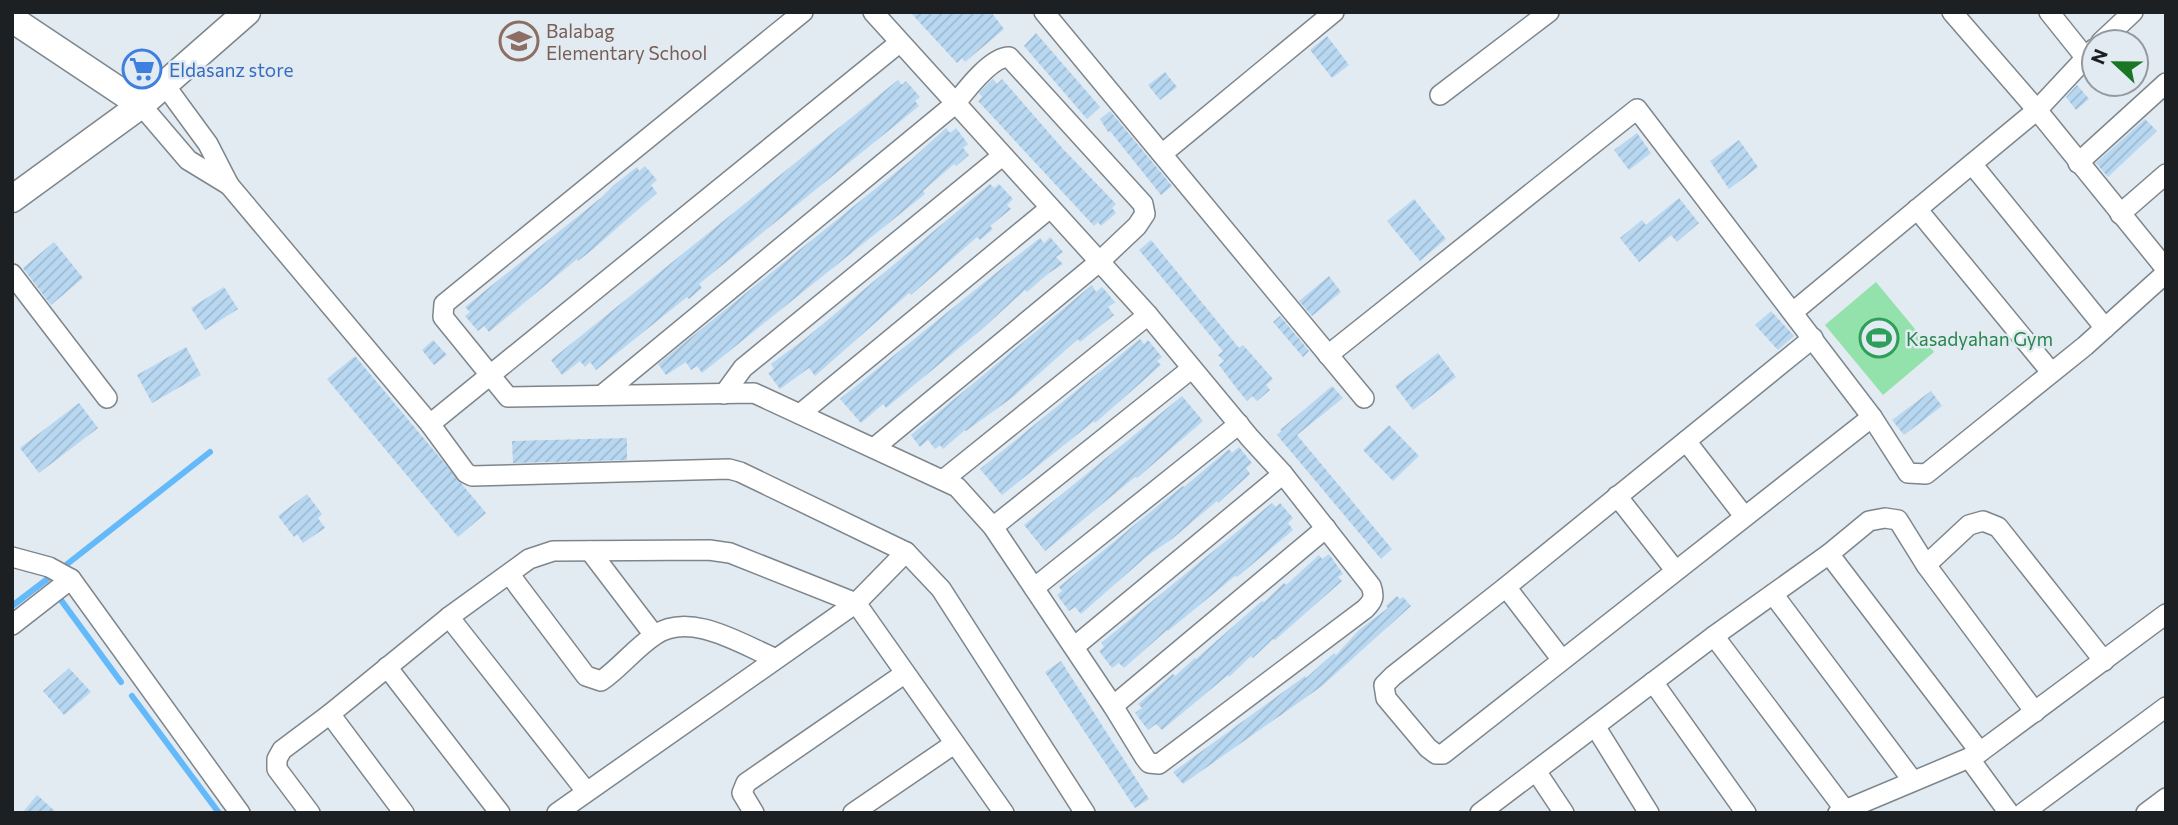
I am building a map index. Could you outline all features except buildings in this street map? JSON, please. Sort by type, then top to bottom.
[{"type":"main road","points":[[12,199],[141,105],[247,12]]},
{"type":"main road","points":[[12,19],[141,105]]},
{"type":"street","points":[[803,12],[444,304],[443,317],[508,397],[754,393],[957,486],[993,527],[1145,758],[1149,763],[1159,764],[1365,609],[1372,602],[1374,595],[1371,586],[1283,474],[1191,369],[1149,315],[873,12]]},
{"type":"street","points":[[1044,12],[1364,398]]},
{"type":"street","points":[[1162,154],[1334,12]]},
{"type":"street","points":[[1440,95],[1549,12]]},
{"type":"street","points":[[1328,355],[1637,110],[1813,338],[1871,416],[1908,472],[1926,474],[2105,328],[2166,271],[2036,110],[1952,12]]},
{"type":"street","points":[[2049,12],[2080,43]]},
{"type":"street","points":[[2116,28],[2133,12]]},
{"type":"street","points":[[430,424],[899,43]]},
{"type":"street","points":[[603,395],[955,104],[978,76],[1000,60],[1009,57],[1143,204],[1145,214],[1137,226],[1099,261],[874,448]]},
{"type":"street","points":[[1793,312],[2036,110],[2080,64]]},
{"type":"street","points":[[2078,163],[2166,83]]},
{"type":"street","points":[[164,84],[208,144],[229,185],[430,424],[466,473],[472,476],[729,469],[906,552],[942,589],[1085,813]]},
{"type":"street","points":[[141,105],[188,160],[229,185]]},
{"type":"street","points":[[724,394],[743,368],[1002,156]]},
{"type":"street","points":[[1972,164],[2105,328]]},
{"type":"street","points":[[2120,214],[2166,174]]},
{"type":"street","points":[[800,414],[1050,208]]},
{"type":"street","points":[[1917,209],[2051,372]]},
{"type":"street","points":[[12,274],[107,398]]},
{"type":"street","points":[[943,480],[1149,315]]},
{"type":"street","points":[[1813,338],[1393,676],[1384,685],[1386,698],[1428,748],[1436,754],[1443,754],[1871,416]]},
{"type":"street","points":[[993,527],[1191,369]]},
{"type":"street","points":[[1034,588],[1239,424]]},
{"type":"street","points":[[1686,441],[1744,516]]},
{"type":"street","points":[[1074,647],[1283,474]]},
{"type":"street","points":[[1617,496],[1675,570]]},
{"type":"street","points":[[1482,812],[1714,636],[1829,554],[1869,521],[1885,518],[1898,520],[1926,565],[2035,712]]},
{"type":"street","points":[[1926,565],[1969,526],[1983,521],[1998,527],[2104,661]]},
{"type":"street","points":[[1113,706],[1326,528]]},
{"type":"street","points":[[310,813],[277,769],[277,759],[282,750],[330,715],[449,617],[529,559],[553,551],[709,550],[730,553],[856,603],[1002,812]]},
{"type":"street","points":[[590,551],[654,635]]},
{"type":"street","points":[[557,813],[774,658],[856,603],[906,552]]},
{"type":"street","points":[[1829,554],[1974,755],[2010,813]]},
{"type":"street","points":[[12,557],[49,567],[71,579],[240,813]]},
{"type":"street","points":[[510,575],[590,679],[601,681],[654,635],[681,627],[702,628],[774,658]]},
{"type":"street","points":[[12,625],[71,579]]},
{"type":"street","points":[[1506,587],[1562,660]]},
{"type":"street","points":[[1773,594],[1913,781]]},
{"type":"street","points":[[1714,636],[1842,811],[1974,755],[2166,614]]},
{"type":"street","points":[[449,617],[586,791]]},
{"type":"street","points":[[387,667],[500,813]]},
{"type":"street","points":[[754,813],[743,793],[746,783],[904,674]]},
{"type":"street","points":[[1653,682],[1746,813]]},
{"type":"street","points":[[2023,813],[2166,706]]},
{"type":"street","points":[[330,715],[404,813]]},
{"type":"street","points":[[1595,726],[1649,813]]},
{"type":"street","points":[[853,813],[954,744]]},
{"type":"street","points":[[1536,771],[1564,813]]},
{"type":"street","points":[[2146,813],[2166,798]]},
{"type":"green space","name":"Kasadyahan Gym","points":[[1876,282],[1934,352],[1883,395],[1825,325]]},
{"type":"waterway","points":[[66,565],[210,452]]},
{"type":"waterway","points":[[12,606],[54,574]]},
{"type":"waterway","points":[[58,596],[121,682]]},
{"type":"waterway","points":[[132,696],[219,813]]},
{"type":"place","name":"Balabag Elementary School","points":[[519,41]]},
{"type":"place","name":"Eldasanz store","points":[[142,69]]},
{"type":"place","name":"Kasadyahan Gym","points":[[1879,338]]}]
